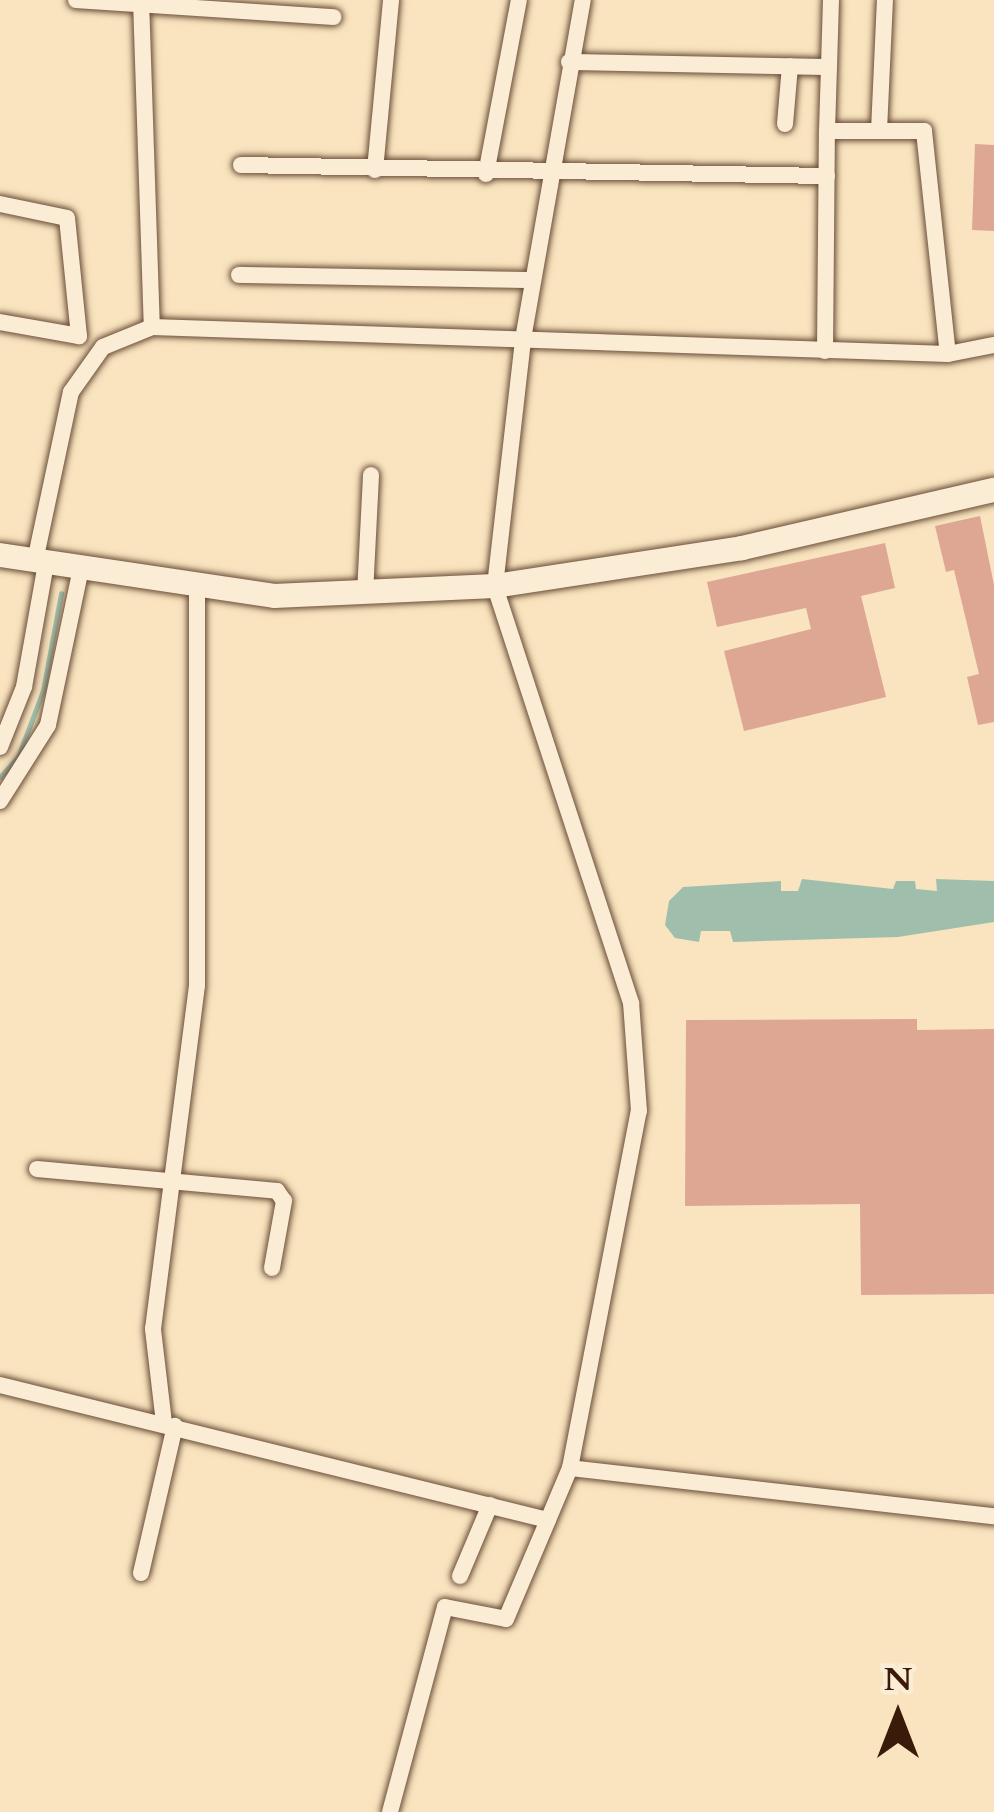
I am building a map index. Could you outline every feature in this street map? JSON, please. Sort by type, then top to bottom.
[{"type":"main road","points":[[0,555],[196,586],[365,594],[495,586],[742,548],[994,490]]},
{"type":"street","points":[[76,0],[333,17]]},
{"type":"street","points":[[375,170],[391,0]]},
{"type":"street","points":[[486,174],[519,0]]},
{"type":"street","points":[[390,1812],[445,1607],[506,1619],[569,1468],[633,1163],[639,1060],[631,1003],[495,586],[523,339],[583,0]]},
{"type":"street","points":[[825,351],[831,0]]},
{"type":"street","points":[[879,131],[885,0]]},
{"type":"street","points":[[141,2],[152,327]]},
{"type":"street","points":[[569,62],[829,67]]},
{"type":"street","points":[[785,124],[790,66]]},
{"type":"street","points":[[827,131],[924,131],[948,353]]},
{"type":"street","points":[[241,165],[486,174],[827,176]]},
{"type":"street","points":[[0,204],[67,218],[79,336],[0,322]]},
{"type":"street","points":[[239,275],[532,280]]},
{"type":"street","points":[[0,747],[24,687],[40,562],[71,392],[103,347],[152,327],[825,351],[948,353],[994,345]]},
{"type":"street","points":[[365,594],[371,476]]},
{"type":"street","points":[[0,801],[48,725],[81,568]]},
{"type":"street","points":[[141,1573],[169,1425],[153,1328],[196,985],[196,586]]},
{"type":"street","points":[[37,1168],[282,1194],[272,1268]]},
{"type":"street","points":[[0,1385],[548,1520]]},
{"type":"street","points":[[569,1468],[994,1516]]},
{"type":"street","points":[[460,1576],[490,1505]]},
{"type":"shaded area","points":[[802,879],[893,889],[896,881],[915,881],[916,889],[937,891],[936,879],[994,881],[994,922],[898,937],[733,942],[730,931],[701,931],[699,942],[675,938],[665,925],[669,901],[683,887],[781,881],[781,891],[798,891]]},
{"type":"building","points":[[975,144],[994,145],[994,231],[972,230]]},
{"type":"building","points":[[980,516],[994,585],[994,722],[978,725],[967,677],[979,674],[954,570],[946,572],[935,526]]},
{"type":"building","points":[[885,543],[895,588],[861,596],[886,697],[744,731],[724,651],[811,629],[806,608],[717,627],[707,582]]},
{"type":"building","points":[[917,1019],[917,1030],[994,1029],[994,1294],[861,1295],[860,1204],[685,1206],[686,1020]]},
{"type":"waterway","points":[[0,777],[18,757],[43,691],[61,594]]}]
